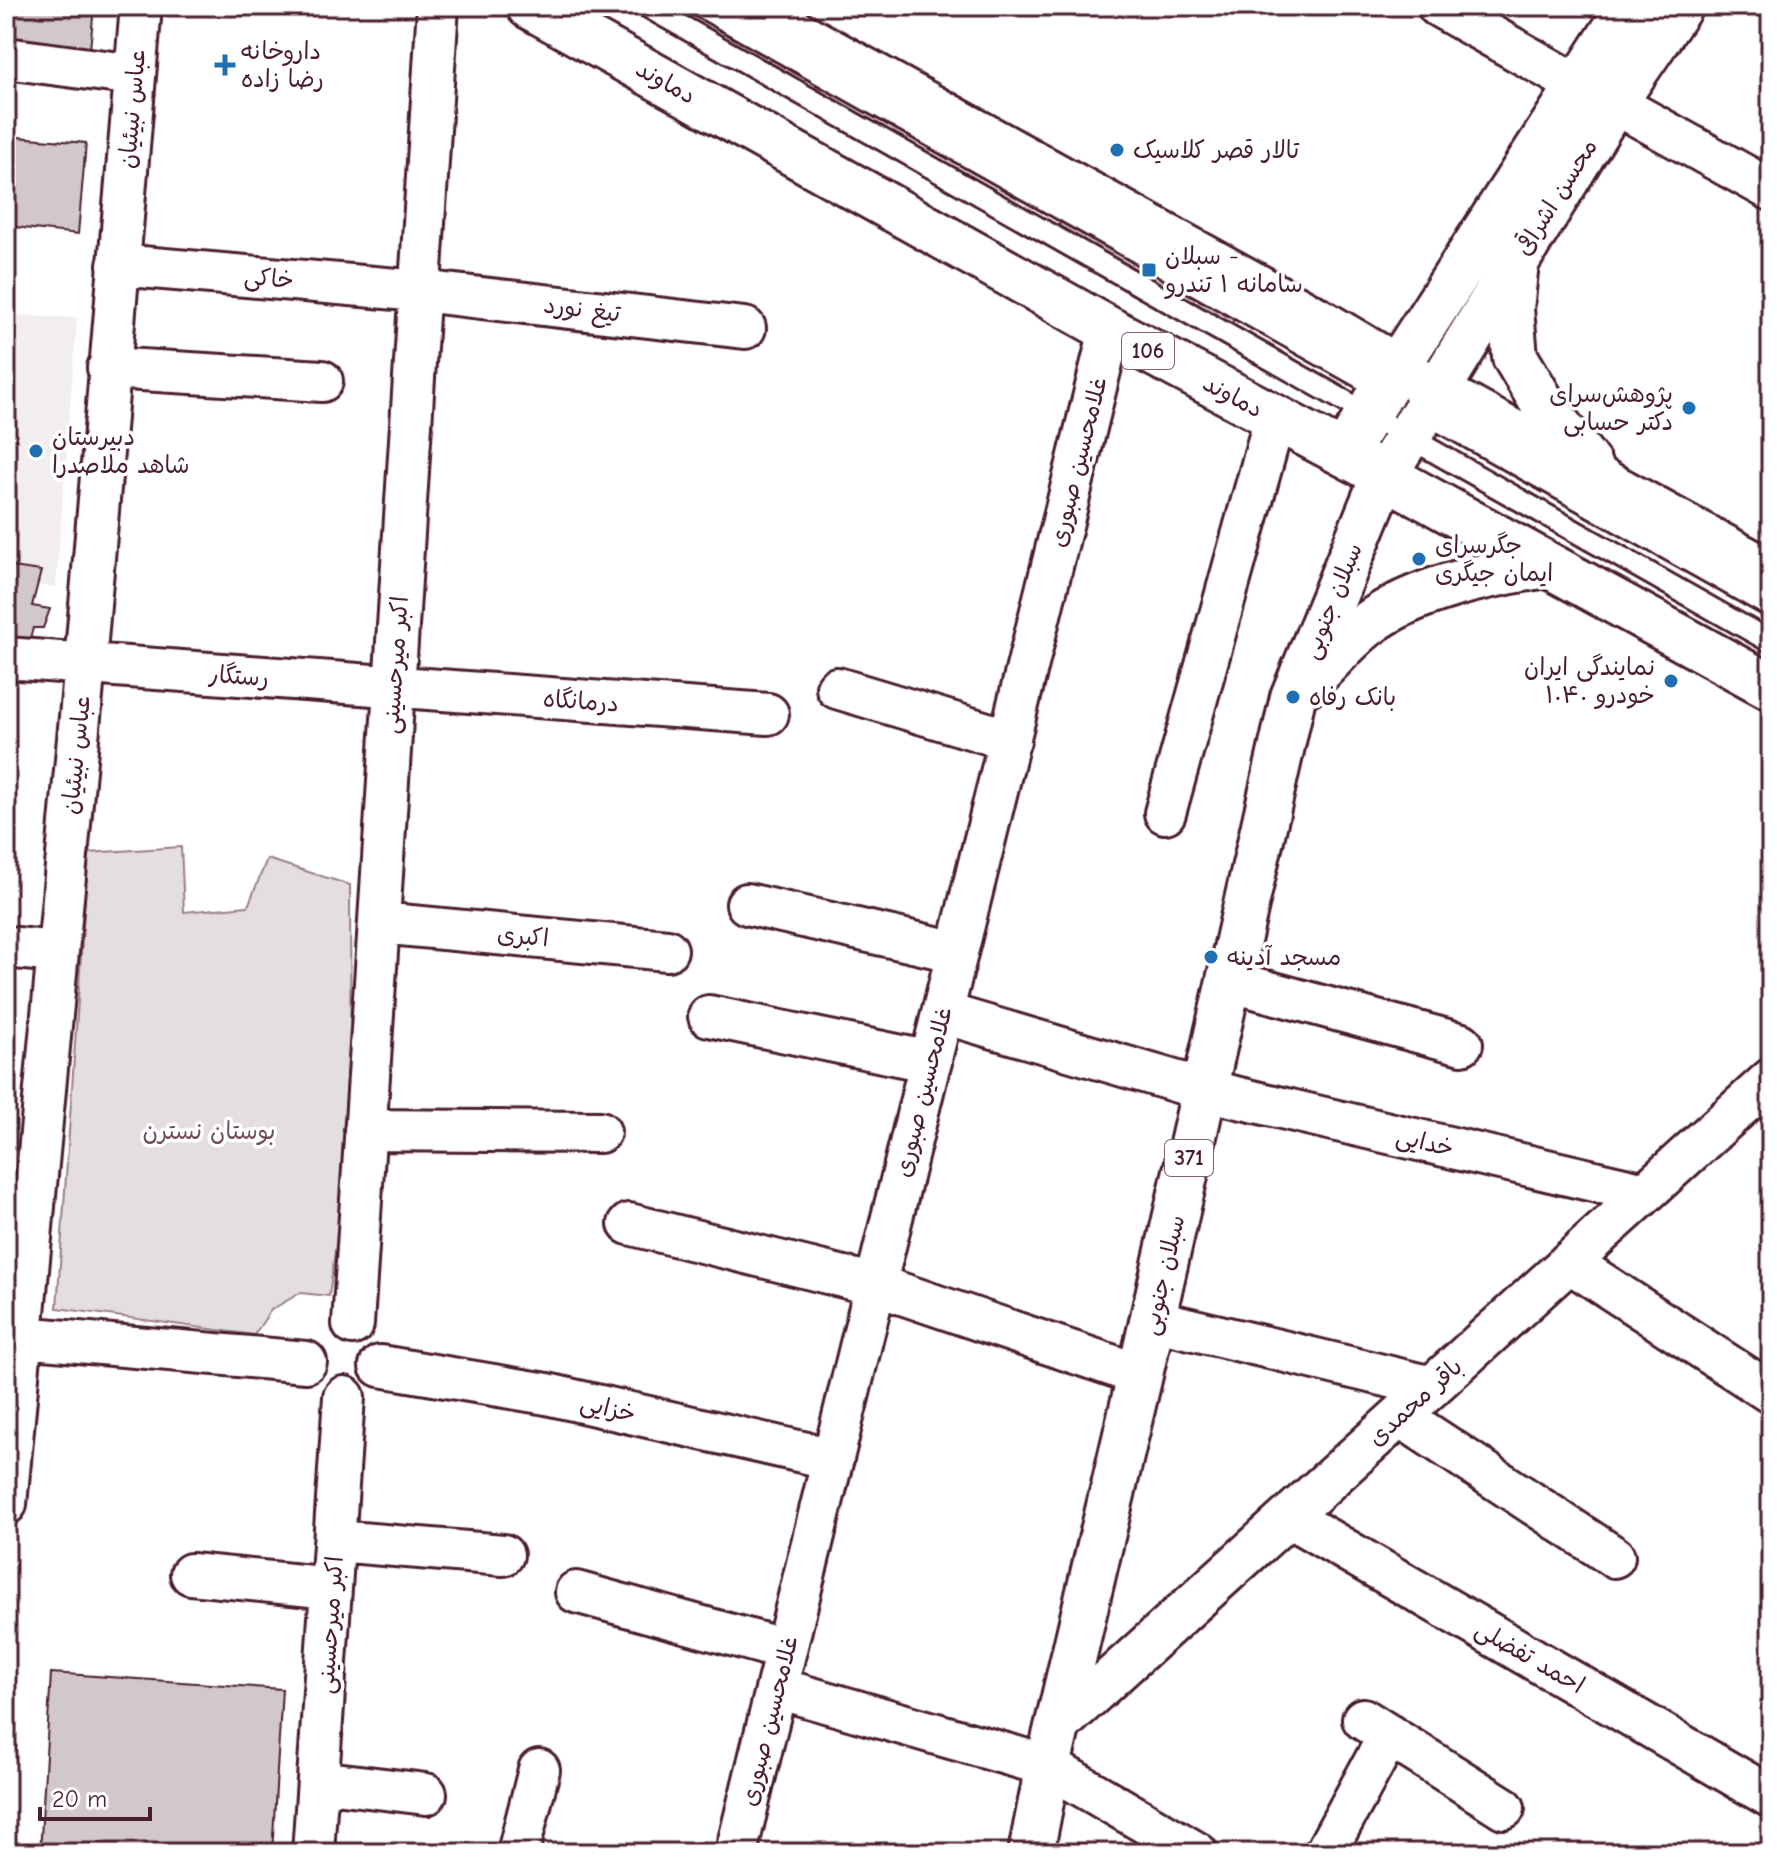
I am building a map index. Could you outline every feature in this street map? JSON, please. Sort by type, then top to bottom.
[{"type":"main road","name":"دماوند","points":[[529,6],[1110,330],[1384,475],[1771,687]]},
{"type":"main road","points":[[748,6],[1300,311],[1383,391],[1423,414],[1598,477],[1771,573]]},
{"type":"main road","name":"محسن اشراقی","points":[[1384,475],[1516,262],[1596,94],[1630,6]]},
{"type":"main road","name":"محسن اشراقی","points":[[1344,454],[1383,391],[1596,94],[1680,6]]},
{"type":"main road","points":[[1516,262],[1511,309],[1515,357],[1546,409],[1598,477]]},
{"type":"main road","name":"سبلان جنوبی","points":[[1031,1853],[1293,697],[1384,475]]},
{"type":"main road","points":[[1293,697],[1368,624],[1410,601],[1485,575],[1547,565]]},
{"type":"street","name":"عباس نبیئیان","points":[[6,1504],[15,1358],[85,664],[141,6]]},
{"type":"street","name":"اکبر میرحسینی","points":[[353,1324],[438,6]]},
{"type":"street","points":[[1438,6],[1771,190]]},
{"type":"street","points":[[6,58],[135,75]]},
{"type":"street","name":"خاکی","points":[[118,265],[420,291]]},
{"type":"street","name":"تیغ نورد","points":[[420,291],[745,328]]},
{"type":"street","name":"غلامحسین صبوری","points":[[736,1853],[1110,330]]},
{"type":"street","points":[[108,368],[322,381]]},
{"type":"street","points":[[1165,813],[1275,418]]},
{"type":"street","name":"رستگار","points":[[6,658],[394,687]]},
{"type":"street","name":"درمانگاه","points":[[394,687],[768,714]]},
{"type":"street","points":[[837,688],[1010,740]]},
{"type":"street","points":[[747,904],[957,952]]},
{"type":"street","name":"اکبری","points":[[379,923],[667,950]]},
{"type":"street","points":[[6,947],[56,952]]},
{"type":"street","points":[[1229,981],[1462,1044]]},
{"type":"street","name":"خدایی","points":[[943,1013],[1205,1090],[1645,1193]]},
{"type":"street","points":[[709,1016],[931,1062]]},
{"type":"street","name":"باقر محمدی","points":[[1054,1746],[1289,1517],[1771,1079]]},
{"type":"street","points":[[365,1130],[600,1132]]},
{"type":"street","points":[[629,1224],[876,1285],[1140,1375]]},
{"type":"street","points":[[1569,1262],[1771,1393]]},
{"type":"street","points":[[1153,1320],[1432,1387]]},
{"type":"street","points":[[333,1324],[353,1324],[369,1332],[376,1342],[380,1366],[376,1378],[359,1394],[344,1397],[324,1392],[315,1384],[306,1362],[313,1339],[322,1329],[333,1324]]},
{"type":"street","points":[[15,1358],[306,1362]]},
{"type":"street","name":"خزایی","points":[[380,1366],[547,1394],[833,1459]]},
{"type":"street","name":"اکبر میرحسینی","points":[[313,1853],[344,1397]]},
{"type":"street","points":[[1400,1416],[1614,1557]]},
{"type":"street","name":"احمد تفضلی","points":[[1289,1517],[1771,1797]]},
{"type":"street","points":[[336,1541],[503,1555]]},
{"type":"street","points":[[191,1574],[331,1588]]},
{"type":"street","points":[[576,1592],[786,1650]]},
{"type":"street","points":[[777,1688],[1054,1746],[1197,1853]]},
{"type":"street","points":[[1325,1853],[1376,1727],[1504,1808]]},
{"type":"street","points":[[518,1853],[539,1770]]},
{"type":"street","points":[[318,1781],[426,1794]]},
{"type":"lane","points":[[646,6],[1383,391]]},
{"type":"lane","points":[[700,6],[1771,607]]},
{"type":"lane","points":[[1423,414],[1771,642]]},
{"type":"shaded area","name":"دبیرستان شاهد ملاصدرا","points":[[6,315],[77,318],[56,587],[6,583]]},
{"type":"green space","name":"بوستان نسترن","points":[[181,847],[184,912],[248,906],[267,859],[350,885],[351,1134],[329,1296],[300,1293],[271,1310],[254,1335],[57,1308],[88,853]]},
{"type":"building","points":[[6,6],[94,6],[90,50],[6,40]]},
{"type":"building","points":[[6,136],[86,143],[78,234],[6,226]]},
{"type":"building","points":[[1066,213],[1238,312],[1229,329],[1055,231]]},
{"type":"building","points":[[6,566],[41,571],[32,606],[50,609],[43,628],[33,628],[26,652],[6,648]]},
{"type":"building","points":[[51,1673],[282,1689],[272,1853],[40,1853]]},
{"type":"place","name":"داروخانه رضا زاده","points":[[225,65]]},
{"type":"place","name":"تالار قصر کلاسیک","points":[[1117,150]]},
{"type":"place","name":"سبلان - سامانه ۱ تندرو","points":[[1149,270]]},
{"type":"place","name":"پژوهش‌سرای دکتر حسابی","points":[[1689,408]]},
{"type":"place","name":"دبیرستان شاهد ملاصدرا","points":[[36,451]]},
{"type":"place","name":"جگرسرای ایمان جیگری","points":[[1419,559]]},
{"type":"place","name":"نمایندگی ایران خودرو ۱۰۴۰","points":[[1671,681]]},
{"type":"place","name":"بانک رفاه","points":[[1293,697]]},
{"type":"place","name":"مسجد آدینه","points":[[1211,957]]}]
